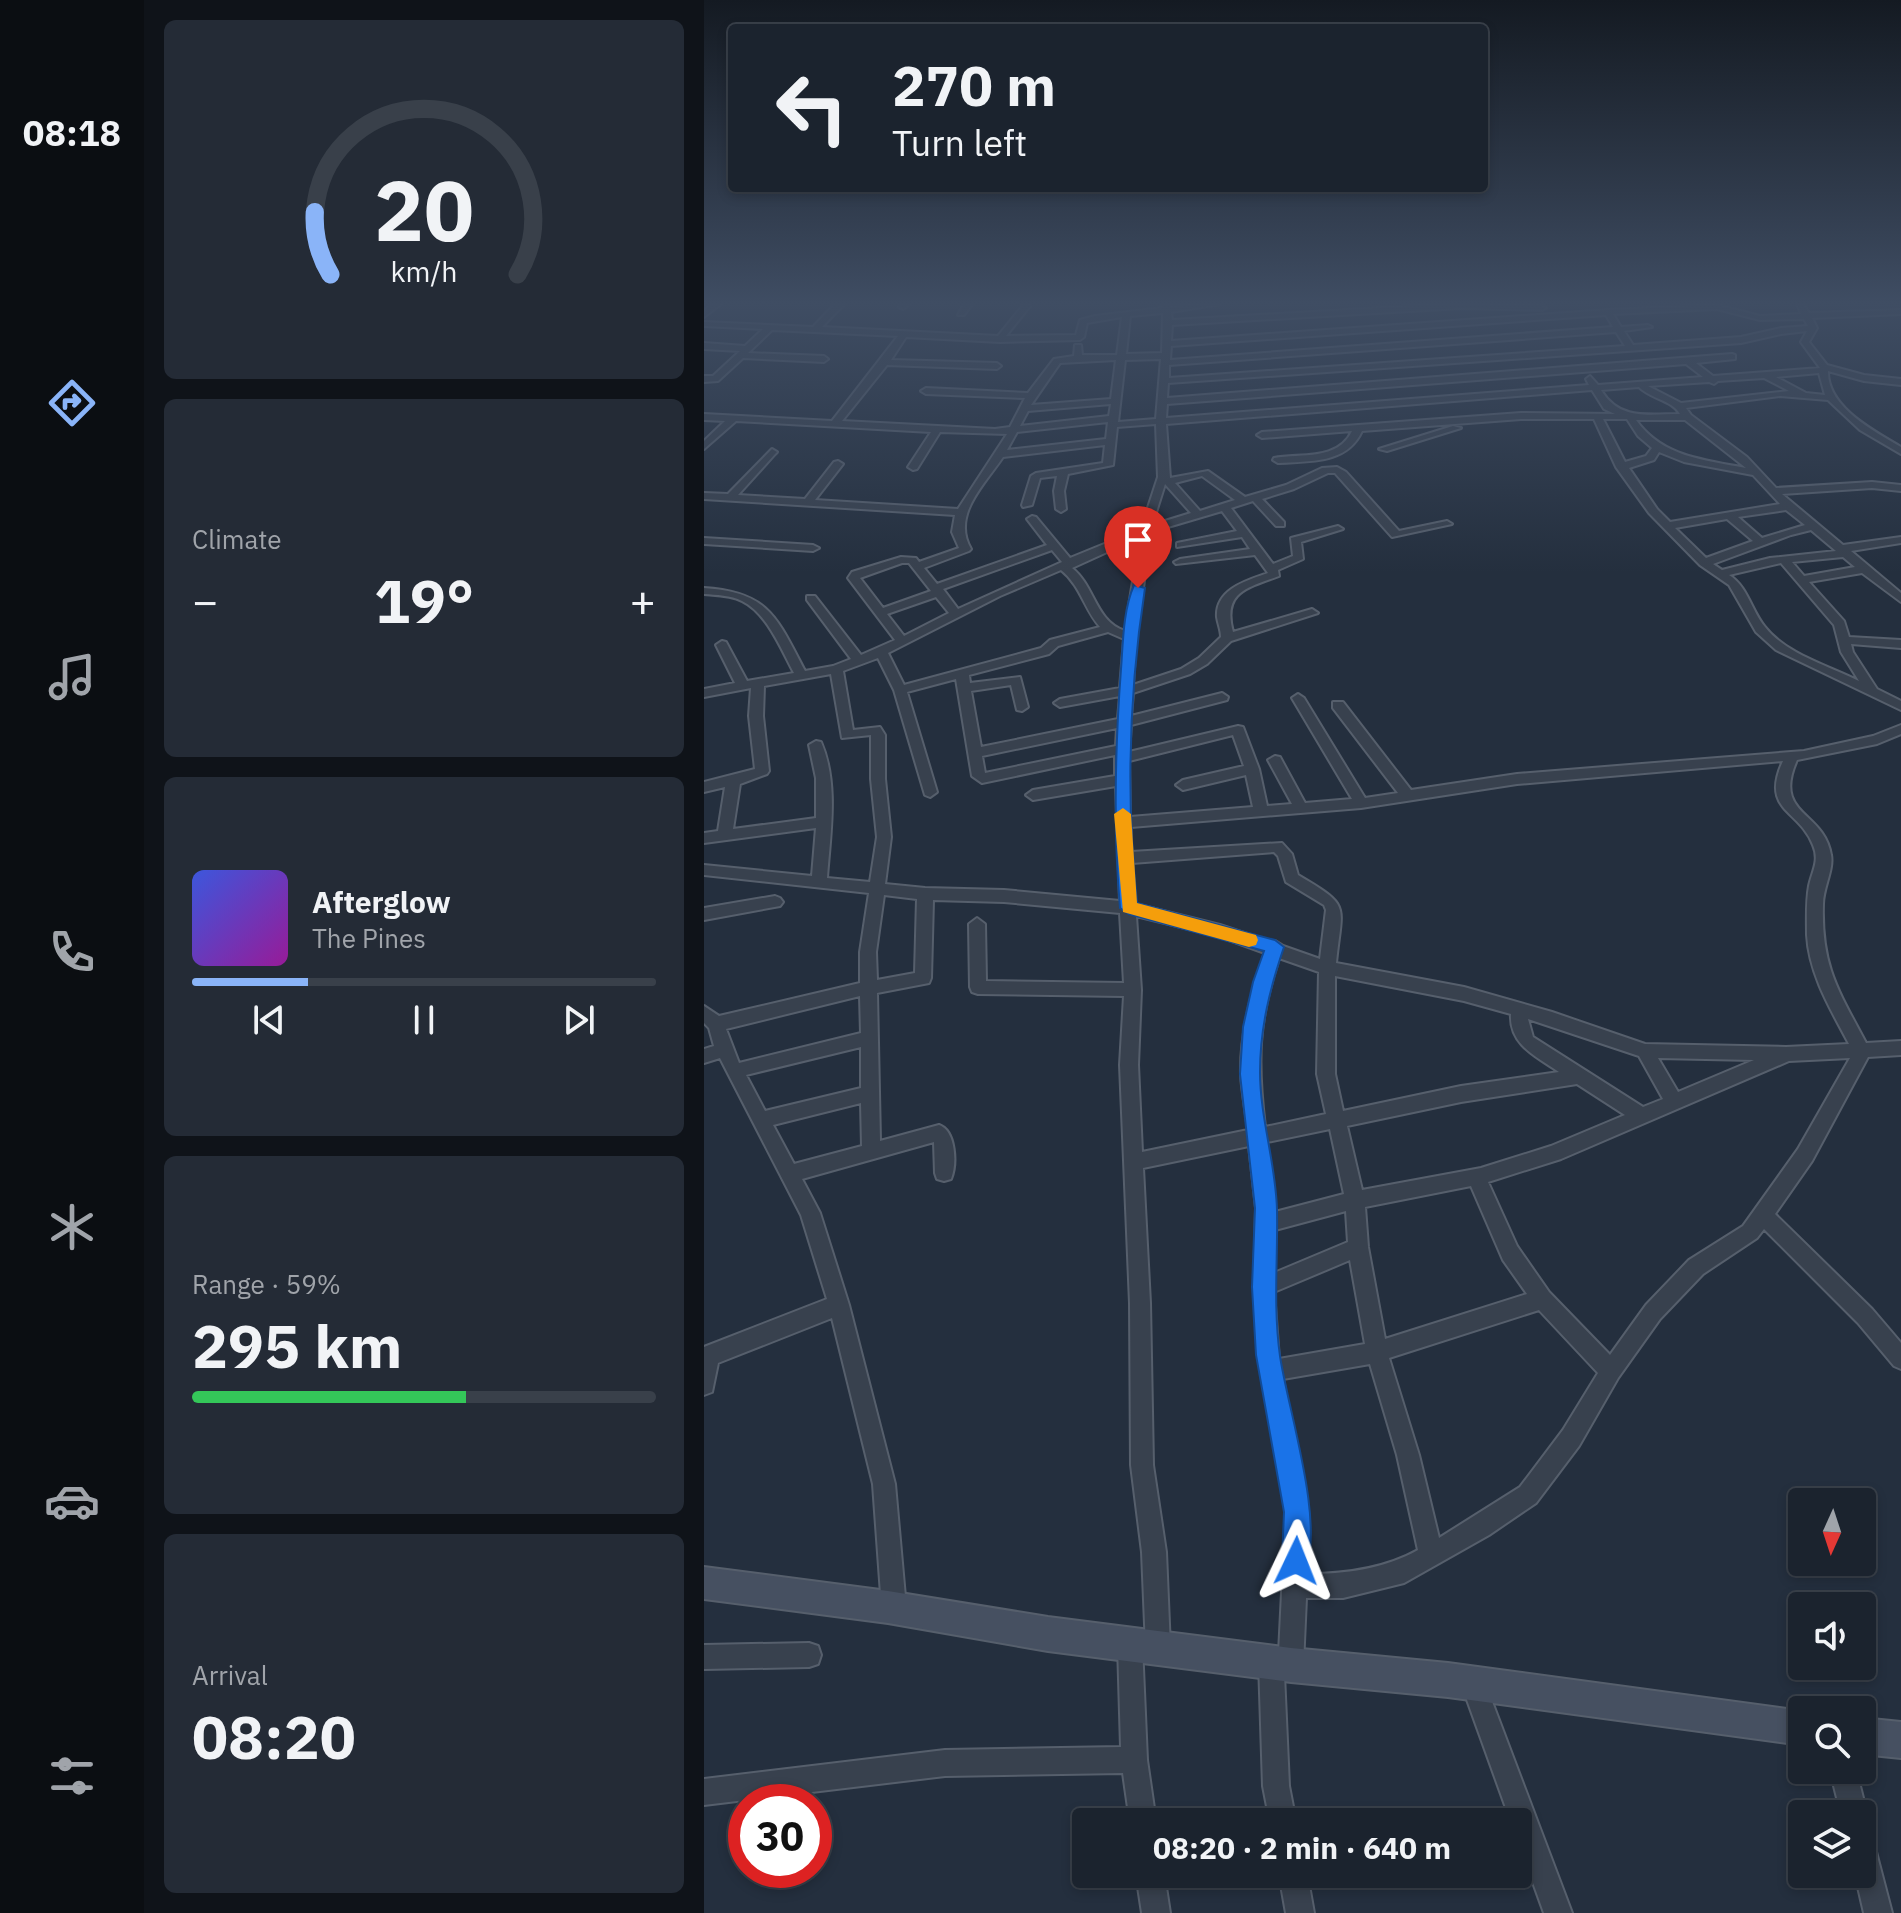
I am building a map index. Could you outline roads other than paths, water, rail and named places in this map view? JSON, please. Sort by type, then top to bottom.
[{"type":"street","points":[[834,425],[860,393]]},
{"type":"street","points":[[974,393],[1031,396]]},
{"type":"street","points":[[918,566],[965,549],[957,539],[955,530],[961,512],[1014,431],[1033,393]]},
{"type":"street","points":[[1027,505],[1036,476],[1106,468],[1116,393]]},
{"type":"street","points":[[1141,1808],[1134,1760],[1154,1552],[1142,1465],[1140,1303],[1129,1065],[1133,990],[1124,858],[1122,753],[1130,637],[1148,517],[1165,479],[1161,421],[1164,393]]},
{"type":"street","points":[[1164,401],[1260,393]]},
{"type":"street","points":[[1300,393],[1301,432]]},
{"type":"street","points":[[704,417],[937,430],[1014,431],[1301,410],[1402,393]]},
{"type":"street","points":[[1416,393],[1428,435]]},
{"type":"street","points":[[1598,393],[1607,407],[1629,416],[1641,434],[1657,448],[1684,459],[1756,473]]},
{"type":"street","points":[[1653,393],[1680,406],[1687,417],[1743,459],[1812,527],[1901,599]]},
{"type":"street","points":[[1680,406],[1778,393]]},
{"type":"street","points":[[1783,393],[1831,398]]},
{"type":"street","points":[[1830,393],[1863,428],[1901,451]]},
{"type":"street","points":[[1027,408],[1115,401]]},
{"type":"street","points":[[1262,435],[1521,416],[1687,417]]},
{"type":"street","points":[[1597,416],[1606,441],[1621,467],[1666,526],[1704,563],[1734,583],[1760,629],[1780,647],[1901,706]]},
{"type":"street","points":[[704,446],[733,419]]},
{"type":"street","points":[[1384,449],[1487,420]]},
{"type":"street","points":[[1278,460],[1332,454],[1346,449],[1353,443],[1358,428]]},
{"type":"street","points":[[913,467],[937,430]]},
{"type":"street","points":[[1000,454],[1109,442]]},
{"type":"street","points":[[1642,463],[1655,454],[1657,448]]},
{"type":"street","points":[[730,498],[772,452]]},
{"type":"street","points":[[1621,467],[1684,459]]},
{"type":"street","points":[[807,503],[838,464]]},
{"type":"street","points":[[704,693],[836,669],[881,652],[996,594],[1147,530],[1290,487],[1326,470],[1337,470],[1396,535],[1447,524]]},
{"type":"street","points":[[1061,509],[1059,491],[1063,472]]},
{"type":"street","points":[[1165,479],[1204,473],[1243,501]]},
{"type":"street","points":[[1165,479],[1198,515]]},
{"type":"street","points":[[1774,491],[1814,492],[1880,485],[1901,488]]},
{"type":"street","points":[[704,496],[961,512]]},
{"type":"street","points":[[1256,498],[1280,524]]},
{"type":"street","points":[[1666,526],[1788,506]]},
{"type":"street","points":[[1225,507],[1275,574],[1244,585],[1225,602],[1223,617],[1227,638]]},
{"type":"street","points":[[1730,516],[1761,542]]},
{"type":"street","points":[[1032,519],[1081,584],[1091,607],[1107,629]]},
{"type":"street","points":[[1704,563],[1812,527]]},
{"type":"street","points":[[1272,569],[1299,557],[1295,540],[1338,529]]},
{"type":"street","points":[[1181,545],[1244,533]]},
{"type":"street","points":[[1722,573],[1901,540]]},
{"type":"street","points":[[704,541],[813,548]]},
{"type":"street","points":[[880,613],[1054,546]]},
{"type":"street","points":[[1180,562],[1257,551]]},
{"type":"street","points":[[902,642],[854,578],[856,574],[907,558],[918,566],[956,614]]},
{"type":"street","points":[[1784,560],[1840,624],[1847,652],[1872,691]]},
{"type":"street","points":[[1802,580],[1864,569]]},
{"type":"street","points":[[704,591],[747,598],[755,604],[802,676]]},
{"type":"street","points":[[811,598],[858,660]]},
{"type":"street","points":[[1060,703],[1127,691],[1199,664],[1227,638],[1312,613]]},
{"type":"street","points":[[964,681],[1045,651],[1054,643],[1107,629],[1130,637]]},
{"type":"street","points":[[1844,640],[1901,644]]},
{"type":"street","points":[[722,645],[743,687]]},
{"type":"street","points":[[881,652],[900,690],[930,792]]},
{"type":"street","points":[[836,669],[847,735],[877,731],[884,837],[868,952],[871,1150]]},
{"type":"street","points":[[900,690],[964,681],[1016,680],[1022,707]]},
{"type":"street","points":[[964,681],[979,776],[982,778],[1238,730],[1252,769],[1261,811]]},
{"type":"street","points":[[704,787],[762,771],[756,716],[758,684]]},
{"type":"street","points":[[975,753],[1125,722],[1222,697]]},
{"type":"street","points":[[1298,698],[1361,803]]},
{"type":"street","points":[[1338,705],[1408,796]]},
{"type":"street","points":[[1123,823],[1361,803],[1517,779],[1792,756],[1877,740],[1901,729]]},
{"type":"street","points":[[816,745],[823,767],[824,822],[819,882]]},
{"type":"street","points":[[1792,756],[1781,774],[1784,803],[1812,831],[1821,844],[1824,858],[1824,873],[1816,888],[1814,936],[1819,960],[1862,1052]]},
{"type":"street","points":[[1275,760],[1301,808]]},
{"type":"street","points":[[1183,785],[1252,769]]},
{"type":"street","points":[[1033,795],[1122,780]]},
{"type":"street","points":[[725,835],[733,781]]},
{"type":"street","points":[[704,838],[824,822]]},
{"type":"street","points":[[1124,858],[1282,848],[1291,878],[1329,901],[1334,910],[1327,968],[1326,1074],[1355,1200],[1358,1247],[1377,1352],[1408,1455],[1431,1556]]},
{"type":"street","points":[[704,870],[925,894],[1004,896],[1129,908],[1275,947],[1327,968],[1464,994],[1613,1038],[1645,1051],[1786,1054],[1901,1048]]},
{"type":"street","points":[[894,1608],[884,1484],[839,1305],[810,1213],[735,1071],[714,1053],[710,1018],[923,978],[925,894]]},
{"type":"street","points":[[704,914],[775,902]]},
{"type":"street","points":[[977,924],[978,987],[1133,990]]},
{"type":"street","points":[[1275,947],[1253,1027],[1250,1074],[1266,1223],[1264,1287],[1271,1371],[1297,1512],[1295,1586],[1281,1663],[1276,1786],[1280,1808]]},
{"type":"street","points":[[1520,1010],[1519,1024],[1527,1042],[1640,1115]]},
{"type":"street","points":[[735,1071],[868,1038]]},
{"type":"street","points":[[1645,1051],[1673,1100]]},
{"type":"street","points":[[1295,1586],[1343,1586],[1404,1571],[1528,1495],[1571,1438],[1611,1371],[1653,1312],[1696,1267],[1750,1232],[1763,1215],[1805,1155],[1862,1052]]},
{"type":"street","points":[[1266,1223],[1355,1200],[1476,1177],[1554,1153],[1673,1100],[1772,1063],[1786,1054]]},
{"type":"street","points":[[1134,1162],[1461,1094],[1577,1077]]},
{"type":"street","points":[[760,1120],[869,1094]]},
{"type":"street","points":[[790,1174],[939,1133],[943,1138],[944,1173]]},
{"type":"street","points":[[1476,1177],[1510,1253],[1542,1299],[1611,1371]]},
{"type":"street","points":[[1763,1215],[1865,1316],[1901,1359]]},
{"type":"street","points":[[1264,1287],[1358,1247]]},
{"type":"street","points":[[1271,1371],[1377,1352],[1542,1299]]},
{"type":"street","points":[[704,1384],[706,1358],[839,1305]]},
{"type":"street","points":[[704,1583],[894,1608],[1048,1634],[1473,1683],[1788,1726]]},
{"type":"street","points":[[704,1657],[809,1655]]},
{"type":"street","points":[[1473,1683],[1558,1913]]},
{"type":"street","points":[[1876,1737],[1901,1740]]},
{"type":"street","points":[[704,1792],[945,1763],[1134,1760]]},
{"type":"street","points":[[1152,1888],[1156,1913]]},
{"type":"street","points":[[1296,1888],[1300,1913]]},
{"type":"street","points":[[1872,1888],[1878,1913]]}]
